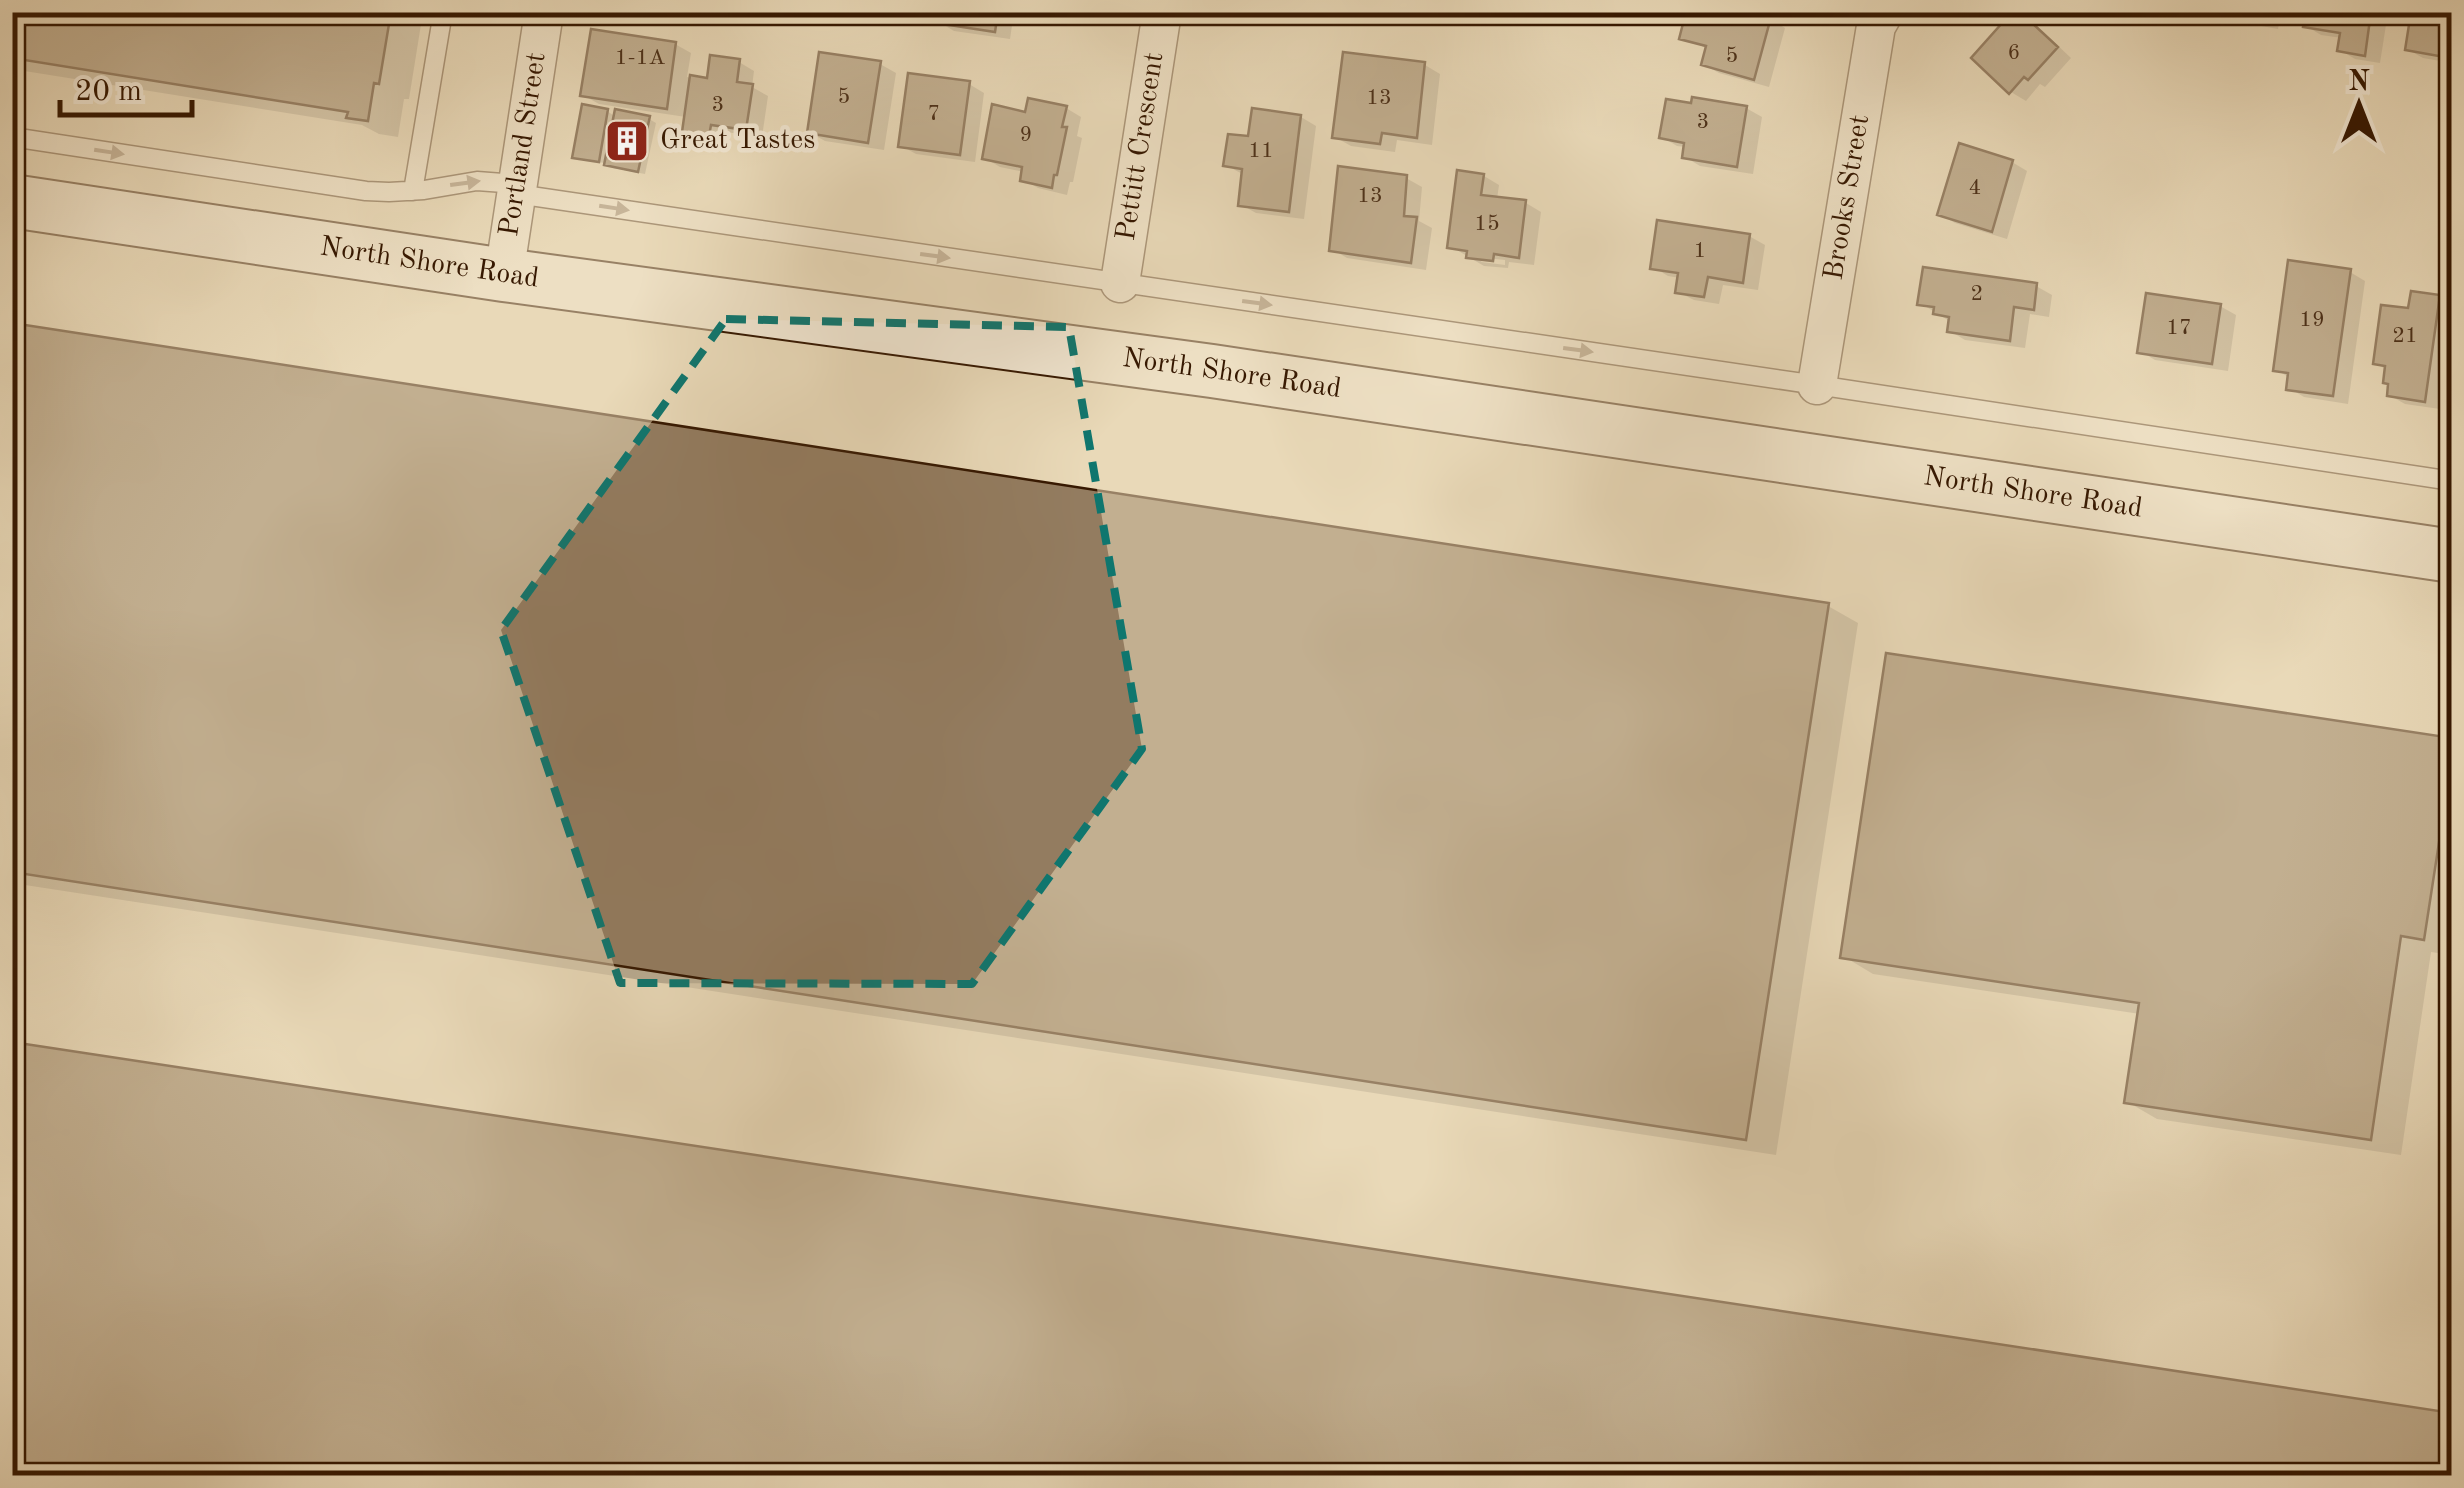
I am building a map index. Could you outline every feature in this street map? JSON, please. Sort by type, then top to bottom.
[{"type":"main road","name":"North Shore Road","points":[[12,201],[504,275],[1212,370],[2452,556]]},
{"type":"street","name":"Portland Street","points":[[504,275],[544,12]]},
{"type":"street","name":"Pettitt Crescent","points":[[1120,283],[1162,12]]},
{"type":"street","name":"Brooks Street","points":[[1818,384],[1876,26],[1884,12]]},
{"type":"lane","points":[[413,191],[443,12]]},
{"type":"lane","points":[[12,137],[366,191],[413,191],[477,180],[1120,283],[2452,481]]},
{"type":"highlighted area","points":[[726,319],[1069,327],[1142,749],[972,984],[620,983],[501,630]]},
{"type":"building","points":[[12,12],[391,12],[379,84],[374,83],[368,121],[346,118],[348,112],[12,58]]},
{"type":"building","points":[[938,12],[998,12],[995,32],[936,23]]},
{"type":"building","points":[[1686,12],[1753,12],[1771,17],[1754,80],[1701,65],[1706,46],[1679,39]]},
{"type":"building","points":[[2012,12],[2020,12],[2058,47],[2028,80],[2024,77],[2009,94],[1971,58]]},
{"type":"building","points":[[2239,12],[2265,12],[2263,22],[2238,18]]},
{"type":"building","points":[[2305,12],[2371,12],[2365,56],[2337,51],[2340,33],[2303,27]]},
{"type":"building","points":[[2411,12],[2452,12],[2452,78],[2447,77],[2450,58],[2405,50]]},
{"type":"building","points":[[591,29],[676,42],[667,109],[580,96]]},
{"type":"building","points":[[819,52],[881,61],[868,143],[807,133]]},
{"type":"building","points":[[1343,52],[1425,62],[1417,138],[1382,133],[1380,144],[1332,138]]},
{"type":"building","points":[[710,55],[740,59],[737,82],[753,84],[746,130],[711,125],[709,136],[682,132],[690,75],[707,78]]},
{"type":"building","points":[[908,73],[970,81],[960,155],[898,147]]},
{"type":"building","points":[[1692,97],[1747,106],[1737,167],[1682,158],[1684,143],[1659,138],[1666,99],[1691,103]]},
{"type":"building","points":[[1028,98],[1067,106],[1062,127],[1067,127],[1052,188],[1020,181],[1022,167],[982,159],[992,104],[1025,112]]},
{"type":"building","points":[[582,104],[608,109],[599,162],[572,158]]},
{"type":"building","points":[[1252,108],[1301,115],[1289,212],[1238,206],[1242,169],[1223,166],[1228,134],[1248,136]]},
{"type":"building","name":"Great Tastes","points":[[615,109],[650,116],[638,172],[604,165]]},
{"type":"building","points":[[1959,143],[2013,160],[1992,232],[1937,215]]},
{"type":"building","points":[[1338,166],[1407,175],[1404,216],[1417,217],[1411,263],[1329,251]]},
{"type":"building","points":[[1457,170],[1484,174],[1481,195],[1526,200],[1519,258],[1494,254],[1493,261],[1466,258],[1467,251],[1447,248]]},
{"type":"building","points":[[1657,220],[1750,234],[1743,283],[1708,277],[1704,297],[1675,293],[1678,273],[1650,269]]},
{"type":"building","points":[[2288,260],[2351,269],[2333,396],[2286,390],[2288,373],[2273,371]]},
{"type":"building","points":[[1923,267],[2037,283],[2034,310],[2014,307],[2010,341],[1947,332],[1949,317],[1933,314],[1934,307],[1917,305]]},
{"type":"building","points":[[2411,291],[2440,295],[2425,402],[2387,396],[2388,384],[2383,383],[2385,366],[2373,364],[2381,305],[2408,308]]},
{"type":"building","points":[[2146,293],[2221,304],[2212,364],[2137,353]]},
{"type":"building","points":[[12,323],[1829,603],[1746,1140],[12,872]]},
{"type":"building","points":[[1886,653],[2452,738],[2424,940],[2401,936],[2371,1140],[2124,1103],[2139,1003],[1840,958]]},
{"type":"building","points":[[12,1042],[2452,1413],[2452,1476],[12,1476]]},
{"type":"place","name":"Great Tastes","points":[[627,141]]}]
